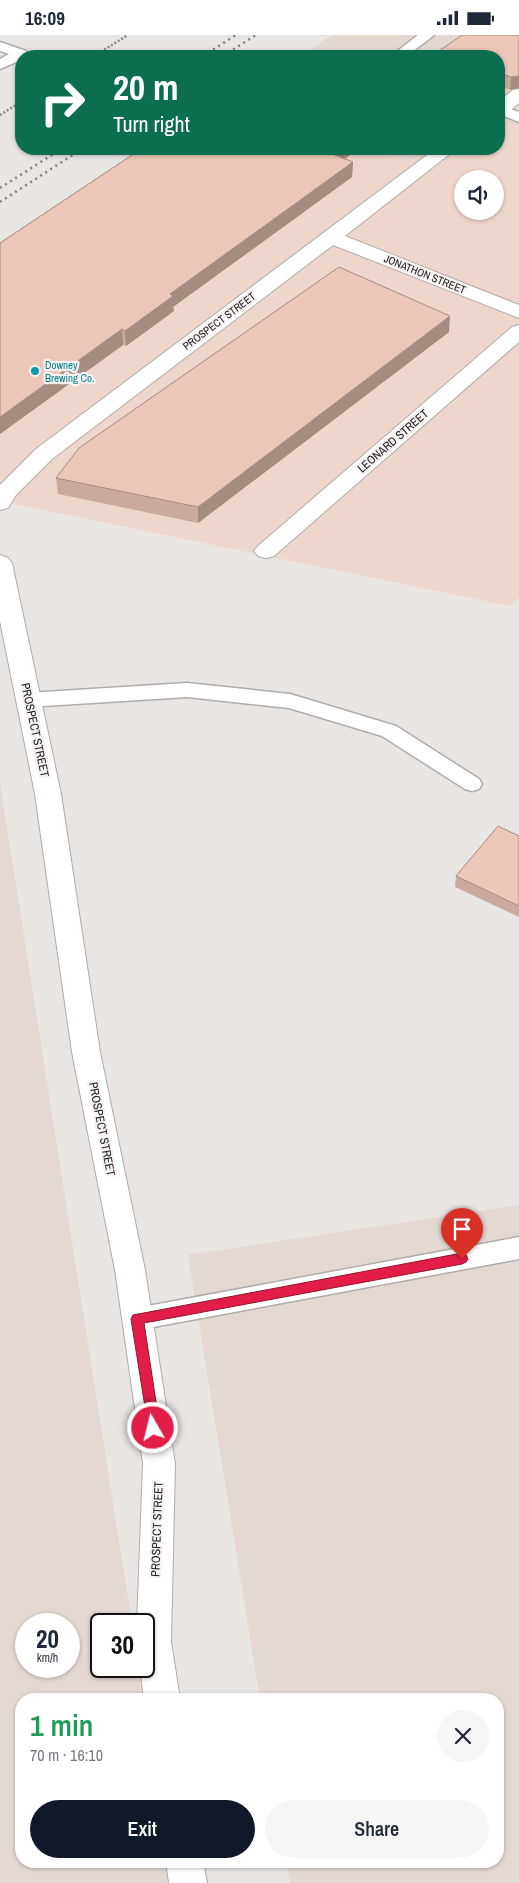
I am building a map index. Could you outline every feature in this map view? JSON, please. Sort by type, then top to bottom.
[{"type":"street","points":[[505,104],[519,94]]},
{"type":"street","name":"PROSPECT STREET","points":[[0,503],[7,491],[44,454],[439,155]]},
{"type":"street","name":"JONATHON STREET","points":[[331,237],[519,312]]},
{"type":"street","name":"LEONARD STREET","points":[[266,551],[519,331]]},
{"type":"street","name":"PROSPECT STREET","points":[[0,563],[48,793],[86,1052],[130,1270],[159,1464],[154,1642],[161,1693]]},
{"type":"street","points":[[185,1868],[188,1883]]},
{"type":"lane","points":[[406,50],[427,35]]},
{"type":"lane","points":[[0,46],[15,52]]},
{"type":"lane","points":[[0,65],[15,57]]},
{"type":"lane","points":[[505,111],[519,117]]},
{"type":"lane","points":[[28,700],[187,690],[290,701],[389,731],[472,784]]},
{"type":"lane","points":[[137,1319],[519,1248]]},
{"type":"path","points":[[104,50],[128,35]]},
{"type":"path","points":[[0,115],[15,106]]},
{"type":"shaded area","points":[[332,35],[519,35],[519,79],[505,90],[505,50],[310,50]]},
{"type":"shaded area","points":[[519,79],[519,598],[510,606],[0,501],[0,258],[154,155],[388,155],[408,162],[418,155],[505,155],[505,90]]},
{"type":"shaded area","points":[[389,155],[418,155],[408,162]]},
{"type":"shaded area","points":[[0,783],[130,1613],[90,1613],[90,1678],[141,1678],[143,1693],[15,1693],[15,1868],[170,1868],[173,1883],[0,1883]]},
{"type":"shaded area","points":[[519,1205],[519,1883],[290,1883],[287,1868],[504,1868],[504,1693],[259,1693],[188,1255]]},
{"type":"building","points":[[462,35],[519,35],[519,76],[511,77],[505,75],[505,50],[440,50]]},
{"type":"building","points":[[132,155],[335,155],[353,162],[170,294],[173,296],[125,331],[122,329],[0,417],[0,243]]},
{"type":"building","points":[[339,267],[450,316],[198,507],[56,478],[79,448]]},
{"type":"building","points":[[498,826],[519,836],[519,906],[456,876]]},
{"type":"railway","points":[[212,50],[236,35]]},
{"type":"railway","points":[[232,50],[256,35]]},
{"type":"railway","points":[[0,188],[52,155]]},
{"type":"railway","points":[[0,202],[73,155]]},
{"type":"place","name":"Downey Brewing Co.","points":[[35,371]]},
{"type":"route","points":[[153,1428],[137,1319],[462,1259]]}]
